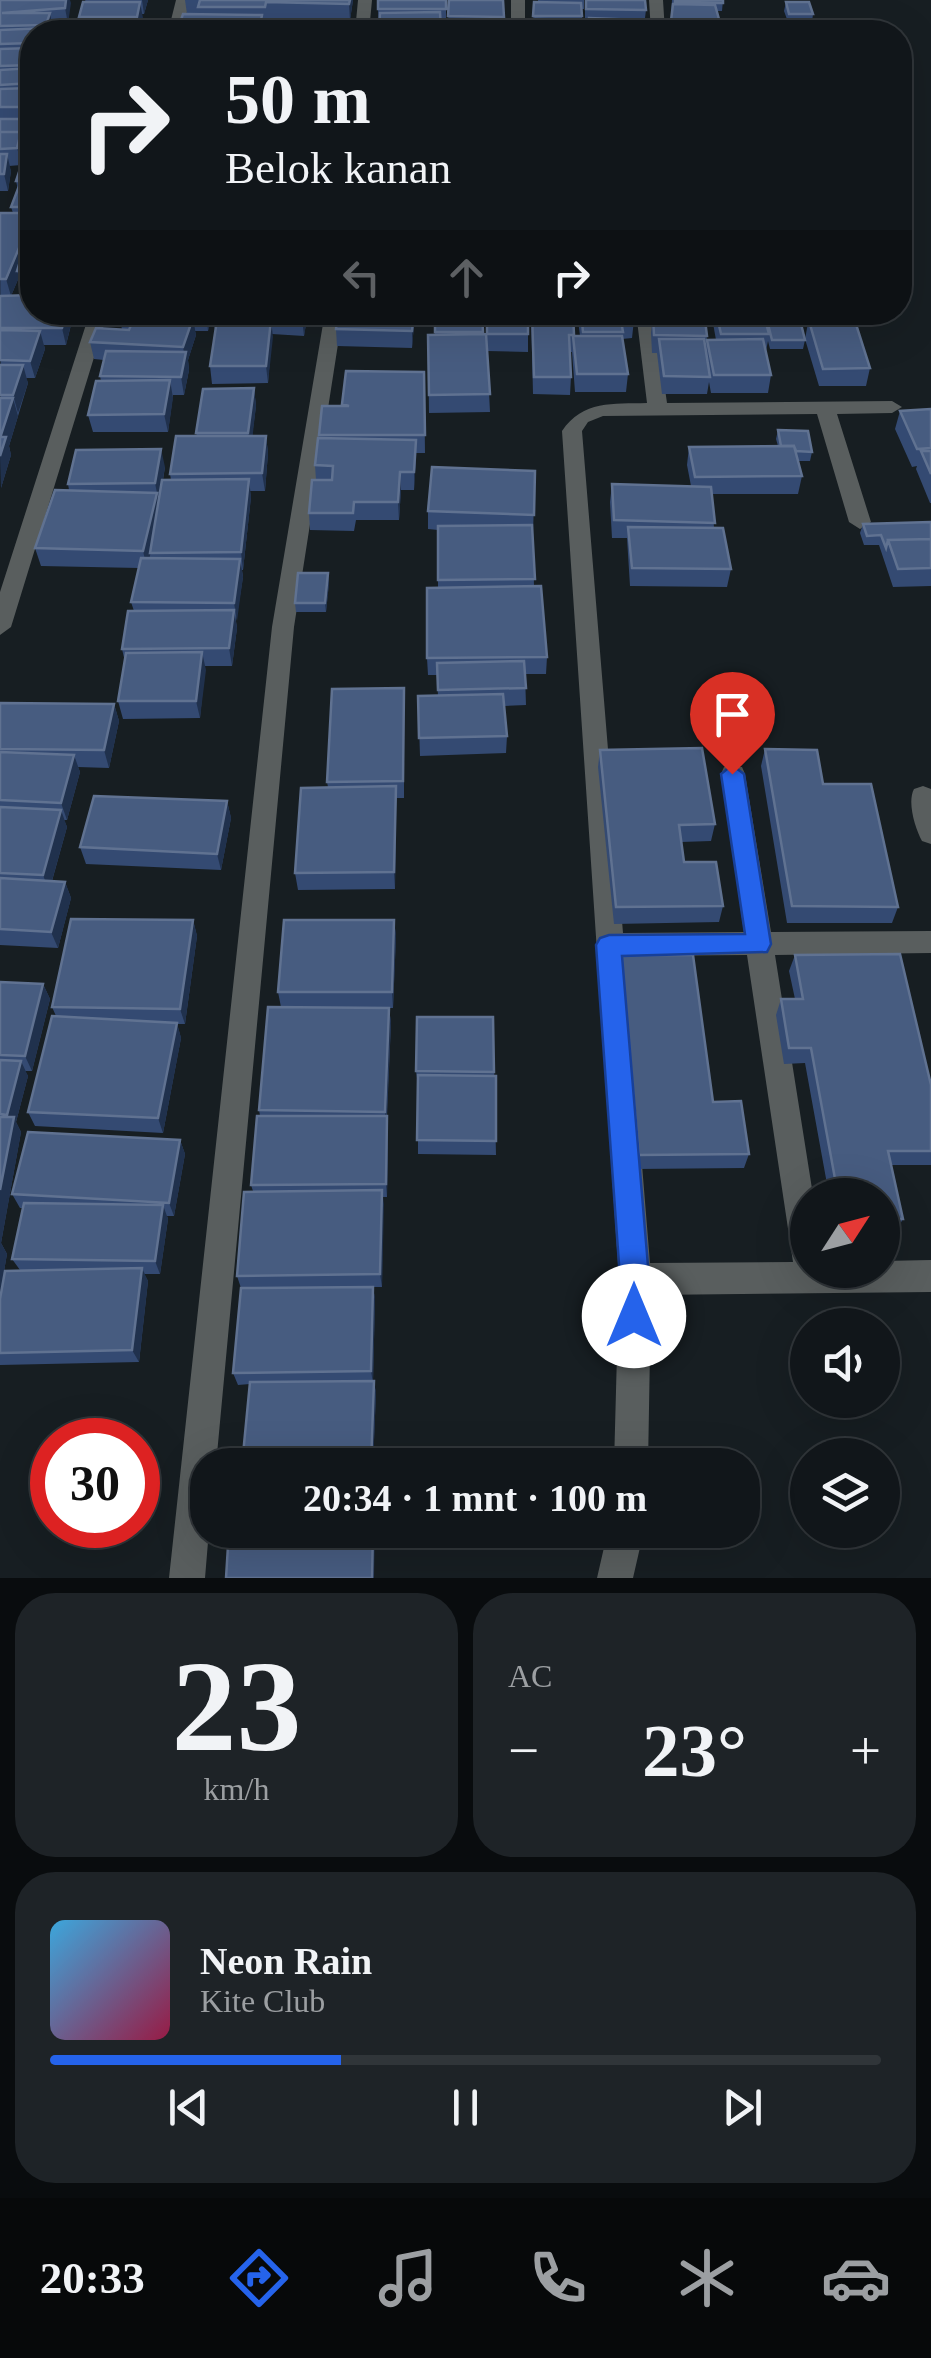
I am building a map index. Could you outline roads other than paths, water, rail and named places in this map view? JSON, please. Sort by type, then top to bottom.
[{"type":"street","points":[[0,627],[95,325]]},
{"type":"street","points":[[187,1578],[283,627],[332,325]]},
{"type":"street","points":[[647,325],[658,409]]},
{"type":"street","points":[[826,407],[860,522]]},
{"type":"street","points":[[631,1448],[635,1278],[572,431],[581,418],[592,412],[892,407]]},
{"type":"street","points":[[732,774],[795,1178]]},
{"type":"street","points":[[922,796],[931,834]]},
{"type":"street","points":[[609,945],[931,942]]},
{"type":"street","points":[[635,1278],[790,1270]]},
{"type":"street","points":[[900,1274],[931,1276]]},
{"type":"street","points":[[614,1578],[622,1548]]}]
